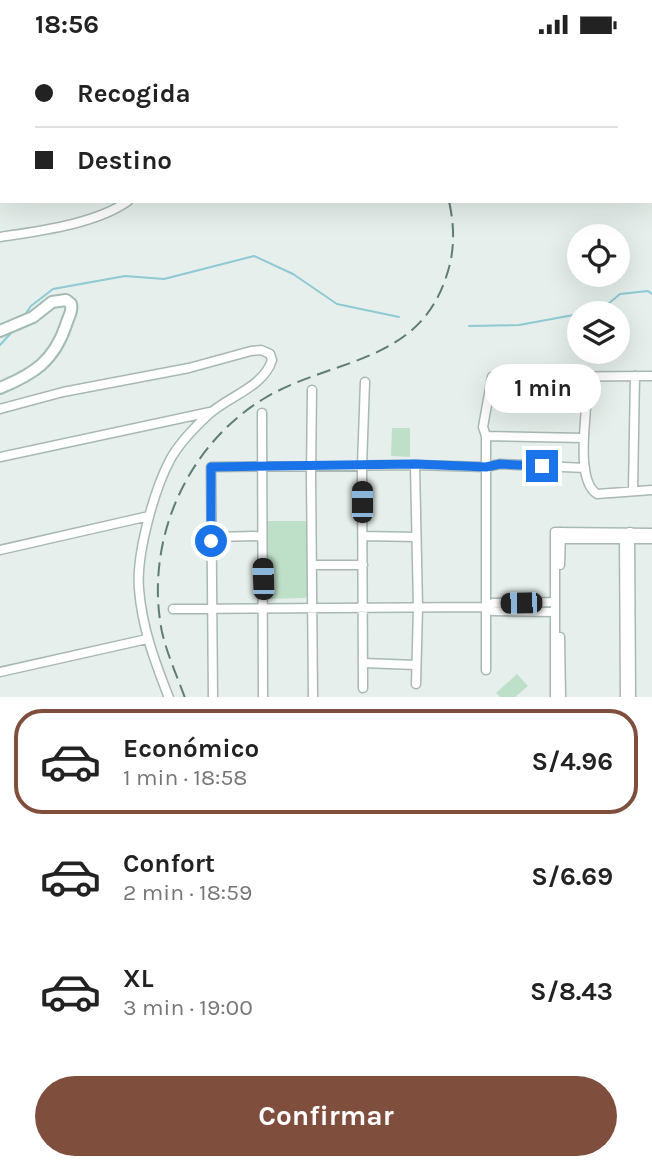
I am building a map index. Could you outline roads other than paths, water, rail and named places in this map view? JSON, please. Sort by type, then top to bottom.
[{"type":"street","points":[[0,237],[73,222],[116,205]]},
{"type":"street","points":[[0,331],[33,317],[52,302],[66,300],[71,304],[72,310],[61,339],[51,356],[40,367],[0,388]]},
{"type":"street","points":[[0,409],[63,392],[189,368],[251,351],[261,350],[270,354],[272,360],[267,371],[210,412],[177,447],[169,461],[149,516],[139,588],[147,639],[169,697]]},
{"type":"street","points":[[633,490],[635,376]]},
{"type":"street","points":[[486,670],[486,436],[483,427],[492,377],[652,376]]},
{"type":"street","points":[[363,688],[362,466],[365,382]]},
{"type":"street","points":[[312,390],[313,697]]},
{"type":"street","points":[[586,407],[585,468],[592,491],[597,494],[652,490]]},
{"type":"street","points":[[0,457],[210,412]]},
{"type":"street","points":[[262,413],[263,697]]},
{"type":"street","points":[[486,436],[584,438]]},
{"type":"street","points":[[213,697],[211,467],[415,464],[486,467],[500,464],[585,468]]},
{"type":"street","points":[[415,464],[418,608],[416,684]]},
{"type":"street","points":[[0,550],[149,516]]},
{"type":"street","points":[[559,536],[628,536],[652,533]]},
{"type":"street","points":[[211,537],[262,536]]},
{"type":"street","points":[[363,536],[416,537]]},
{"type":"street","points":[[555,697],[554,612],[559,536]]},
{"type":"street","points":[[559,536],[561,697]]},
{"type":"street","points":[[628,536],[652,539]]},
{"type":"street","points":[[625,697],[628,536]]},
{"type":"street","points":[[628,536],[631,697]]},
{"type":"street","points":[[312,565],[363,565]]},
{"type":"street","points":[[173,609],[486,607],[494,603],[555,602]]},
{"type":"street","points":[[486,607],[492,611],[554,612]]},
{"type":"street","points":[[0,672],[147,639]]},
{"type":"street","points":[[363,663],[416,665]]},
{"type":"waterway","points":[[24,316],[31,306],[53,289],[125,276],[164,279],[254,256],[293,274],[337,304],[399,317]]},
{"type":"waterway","points":[[612,301],[620,294],[648,291],[652,294]]},
{"type":"waterway","points":[[469,326],[519,325],[567,316]]},
{"type":"waterway","points":[[0,345],[12,332]]},
{"type":"railway","points":[[185,697],[162,632],[158,598],[159,564],[177,499],[193,469],[213,442],[237,418],[265,398],[290,385],[368,356],[392,344],[414,328],[432,308],[451,260],[453,241],[449,203]]}]
